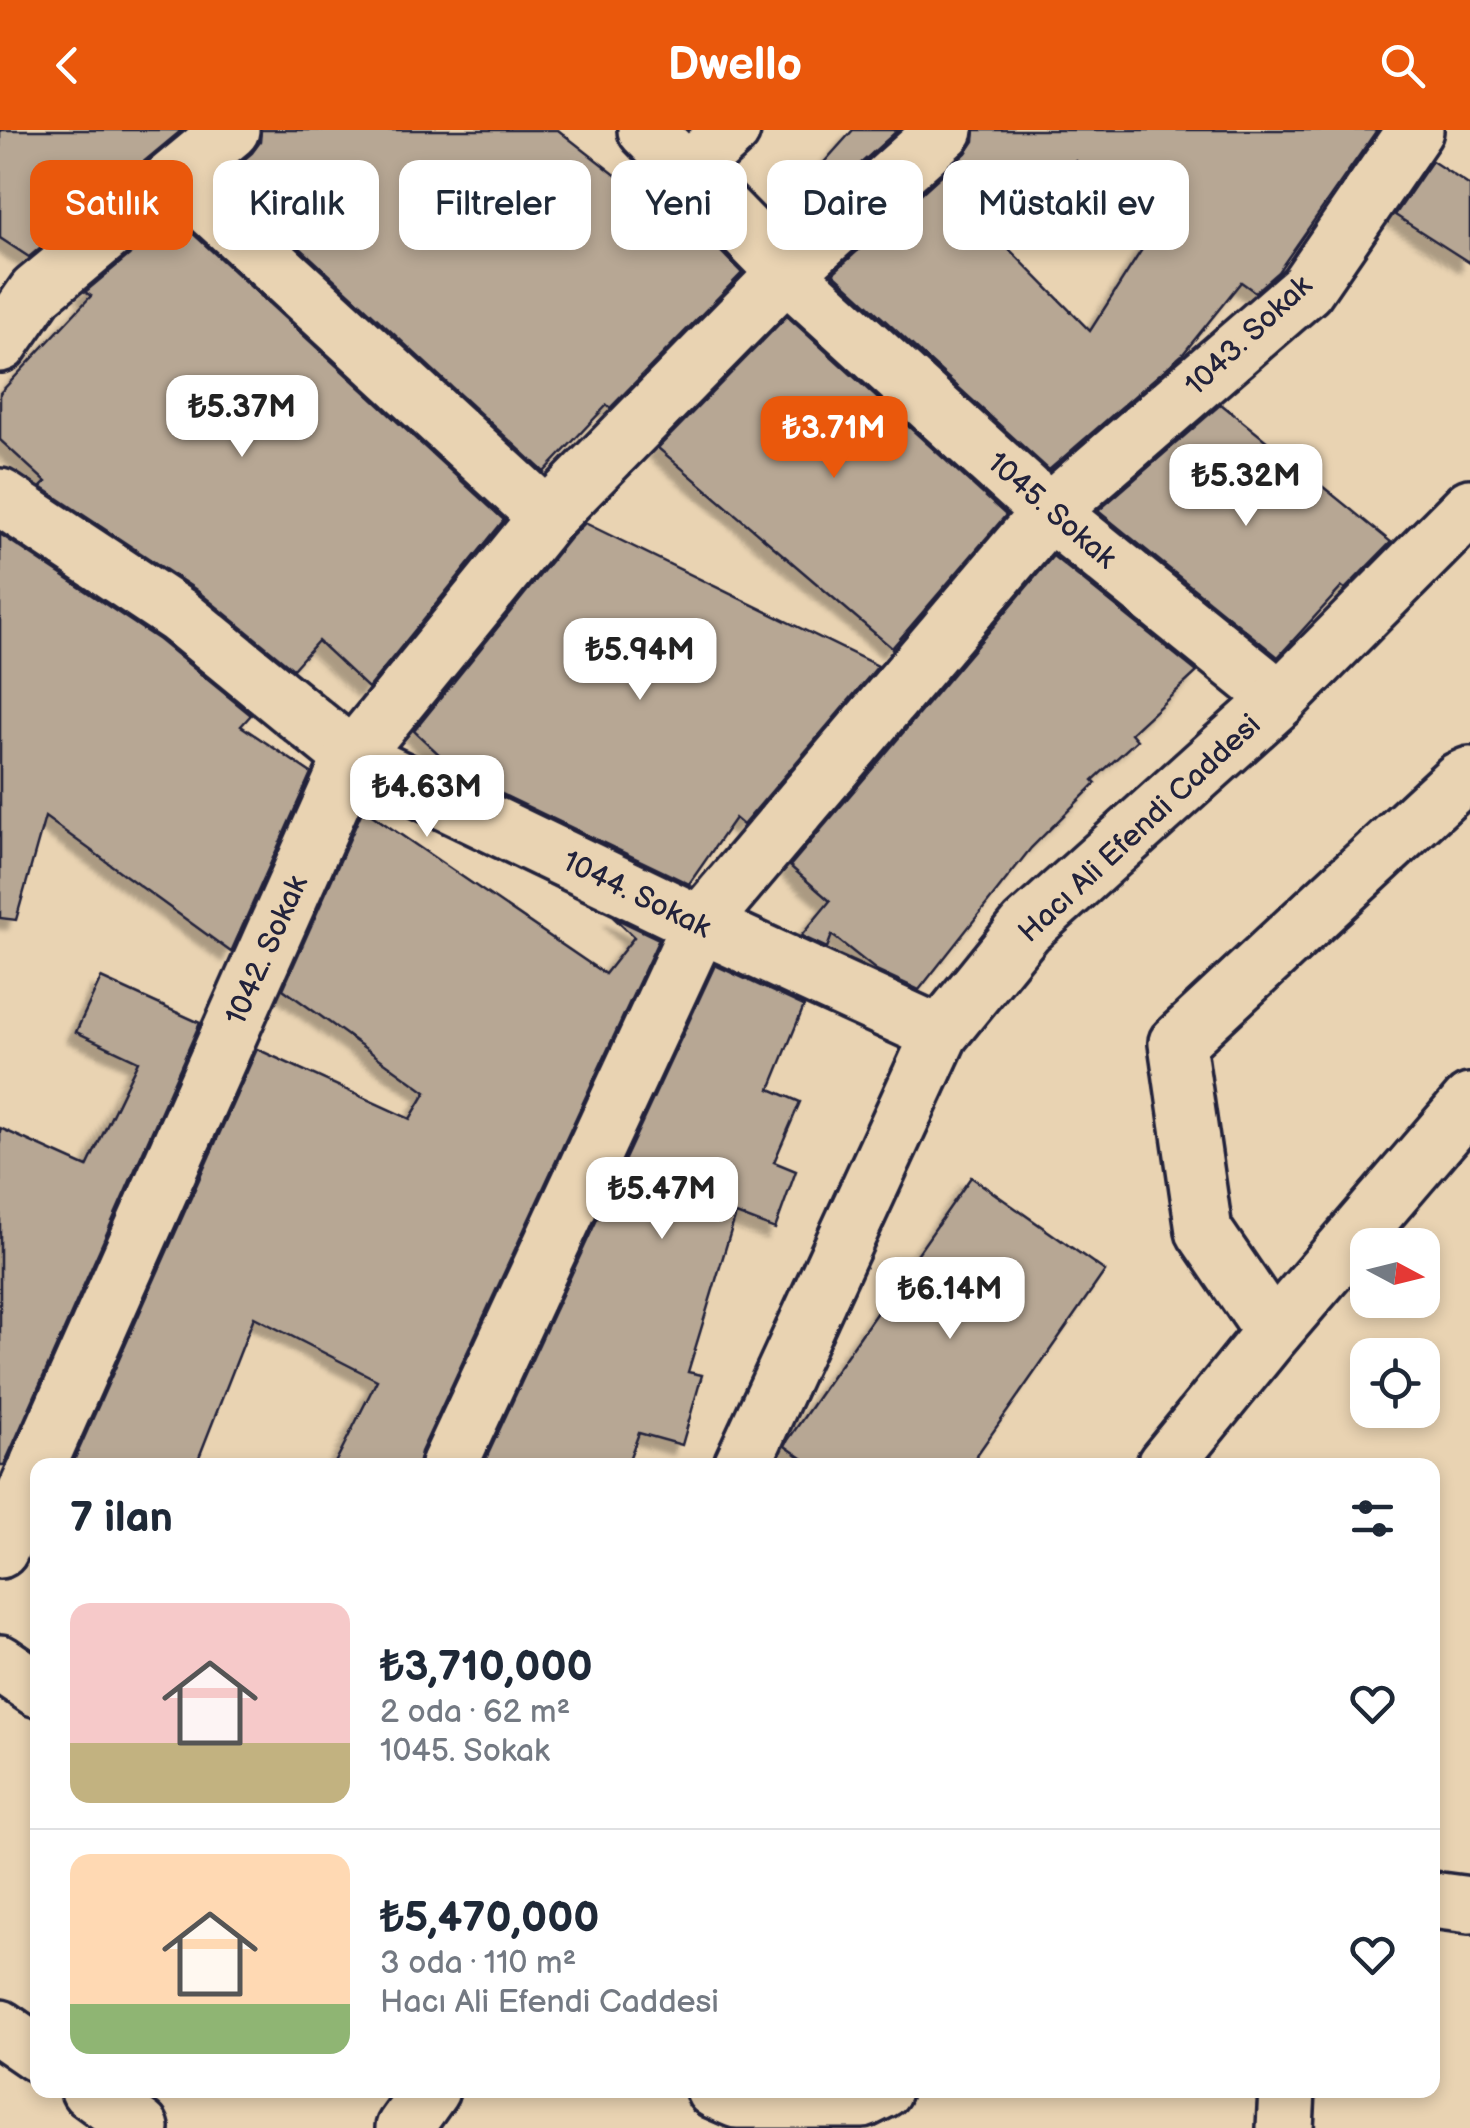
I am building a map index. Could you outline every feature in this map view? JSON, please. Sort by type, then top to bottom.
[{"type":"street","points":[[193,163],[231,130]]},
{"type":"street","name":"1045. Sokak","points":[[646,130],[676,160]]},
{"type":"street","points":[[701,160],[732,130]]},
{"type":"street","points":[[786,273],[945,130]]},
{"type":"street","name":"1043. Sokak","points":[[452,1458],[700,924],[1049,512],[1306,289],[1415,130]]},
{"type":"street","points":[[193,192],[548,517]]},
{"type":"street","name":"1045. Sokak","points":[[747,233],[786,273],[1049,512],[1280,698]]},
{"type":"street","points":[[0,344],[36,292],[87,250]]},
{"type":"street","name":"1042. Sokak","points":[[41,1458],[352,757],[548,517],[786,273]]},
{"type":"street","name":"1044. Sokak","points":[[0,497],[178,616],[352,757],[940,1034]]},
{"type":"street","name":"Hacı Ali Efendi Caddesi","points":[[745,1458],[940,1034],[1026,928],[1280,698],[1470,507]]},
{"type":"street","points":[[1273,1332],[1204,1231],[1177,1043],[1459,780],[1470,775]]},
{"type":"street","points":[[1171,1458],[1470,1102]]},
{"type":"street","name":"1042. Sokak","points":[[0,1550],[30,1483]]},
{"type":"street","points":[[0,1664],[30,1684]]},
{"type":"street","points":[[1440,1901],[1470,1905]]},
{"type":"street","points":[[0,2028],[30,2049]]},
{"type":"street","points":[[404,2128],[425,2098]]},
{"type":"street","points":[[728,2102],[867,2098]]},
{"type":"street","points":[[1285,2128],[1287,2098]]},
{"type":"building","points":[[0,130],[182,130],[146,160],[30,160],[30,250],[37,250],[29,257],[0,238]]},
{"type":"building","points":[[261,130],[558,130],[611,171],[611,250],[719,250],[742,273],[544,472],[302,250],[379,250],[379,160],[244,160],[260,142]]},
{"type":"building","points":[[853,130],[898,130],[865,160],[826,160]]},
{"type":"building","points":[[975,130],[1377,130],[1278,272],[1255,292],[1241,282],[1183,354],[1049,470],[833,273],[858,250],[923,250],[923,192],[943,174],[943,250],[1010,250],[1090,331],[1142,250],[1189,250],[1189,160],[958,160],[974,141]]},
{"type":"building","points":[[1432,161],[1470,186],[1470,263],[1395,215]]},
{"type":"building","points":[[193,234],[504,520],[368,688],[318,641],[293,669],[195,589],[41,487],[46,482],[0,440],[0,393],[91,296],[85,292],[135,250],[193,250]]},
{"type":"building","points":[[787,316],[1006,515],[892,648],[658,448]]},
{"type":"building","points":[[1221,404],[1391,542],[1345,589],[1342,587],[1278,657],[1098,511]]},
{"type":"building","points":[[585,523],[878,666],[743,825],[735,818],[689,884],[460,774],[414,731]]},
{"type":"building","points":[[0,534],[159,640],[251,715],[241,726],[311,773],[231,952],[45,817],[16,920],[0,918]]},
{"type":"building","points":[[1053,556],[1197,672],[1131,733],[1137,740],[1093,780],[1096,783],[1031,848],[919,990],[876,970],[832,935],[827,948],[801,936],[830,901],[790,866]]},
{"type":"building","points":[[363,809],[605,974],[634,937],[613,917],[659,939],[420,1458],[338,1458],[377,1380],[254,1317],[199,1458],[75,1458],[257,1049],[410,1119],[426,1092],[283,989]]},
{"type":"building","points":[[715,965],[804,1006],[770,1089],[800,1102],[774,1162],[796,1171],[775,1229],[736,1214],[688,1372],[702,1375],[682,1445],[639,1433],[630,1458],[486,1458]]},
{"type":"building","points":[[101,978],[200,1023],[9,1454],[4,1465],[0,1465],[0,1128],[87,1167],[138,1061],[76,1032]]},
{"type":"building","points":[[971,1177],[1105,1271],[975,1458],[802,1458],[785,1446]]}]
